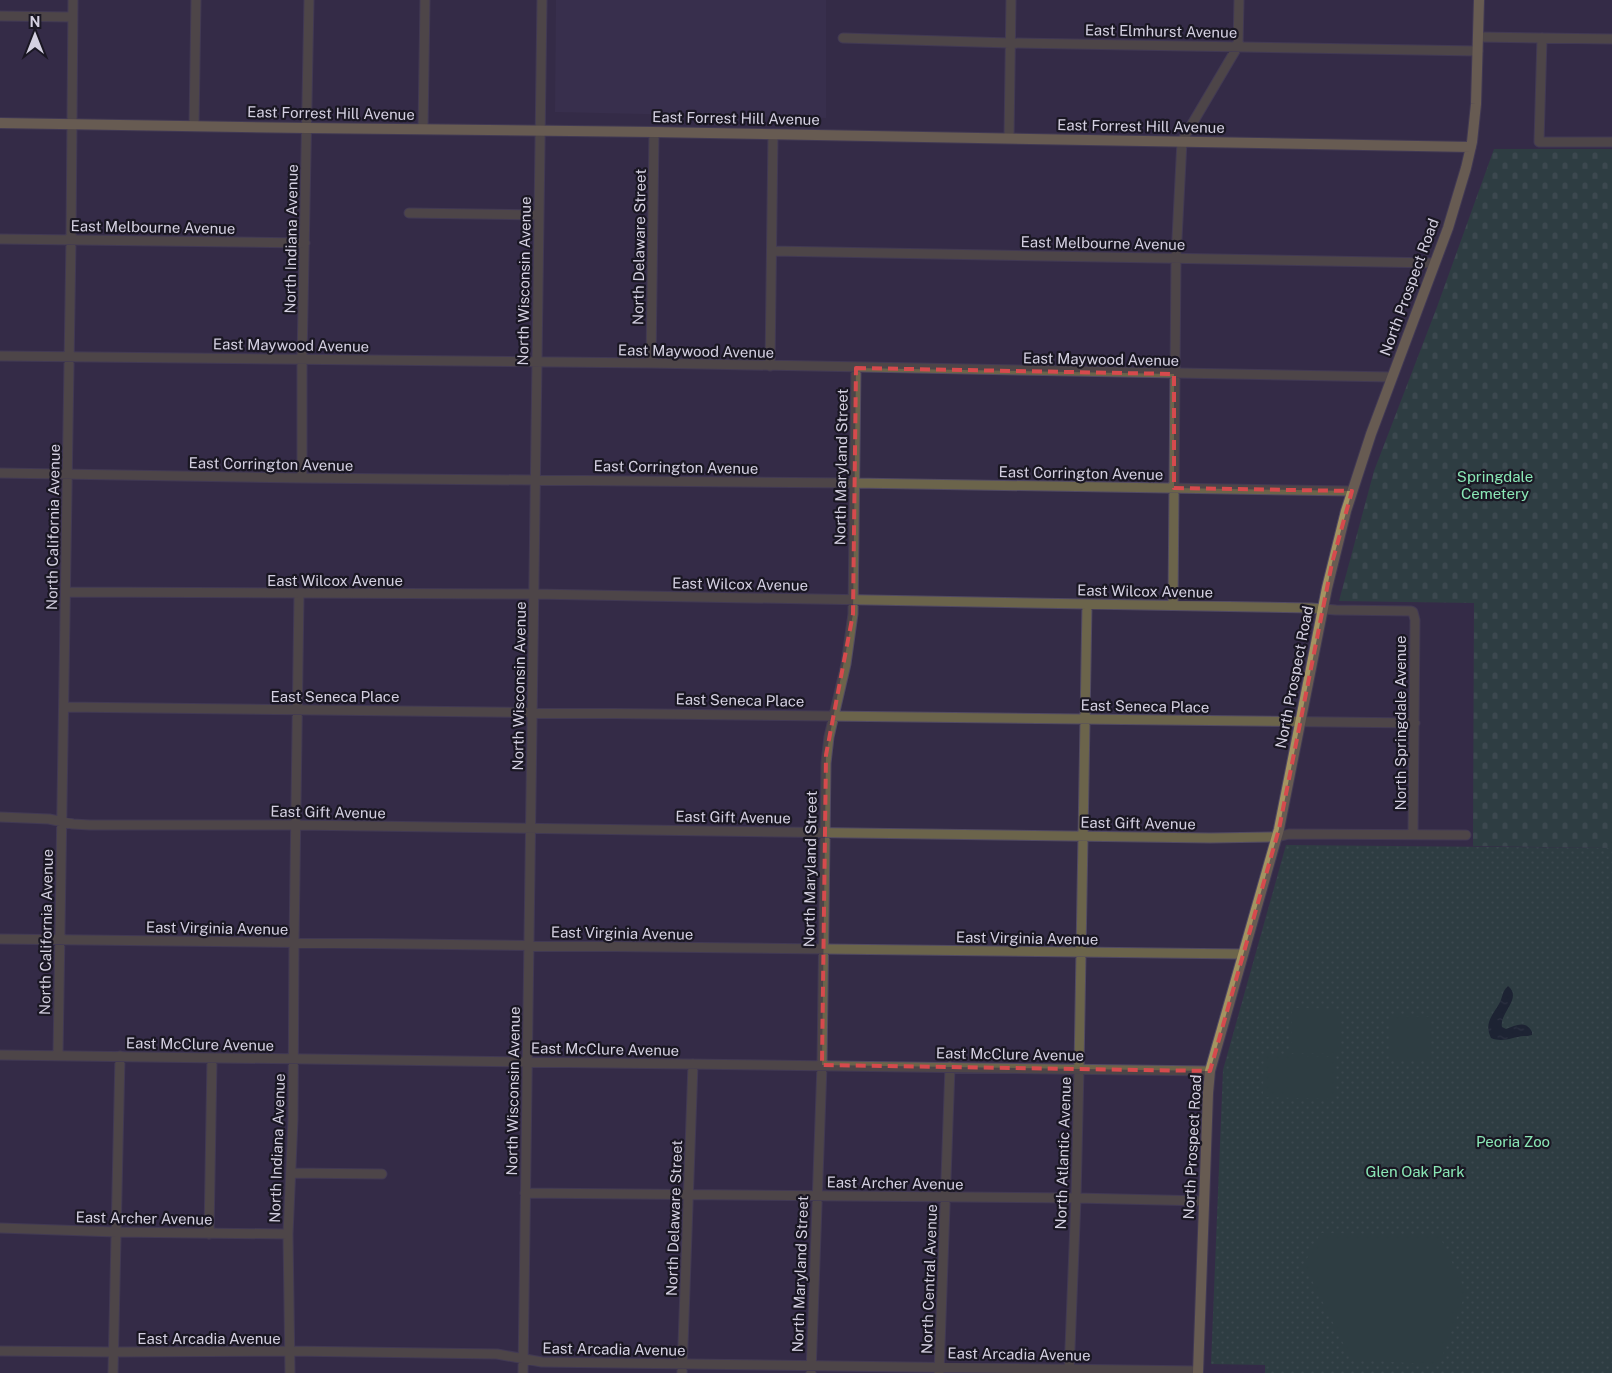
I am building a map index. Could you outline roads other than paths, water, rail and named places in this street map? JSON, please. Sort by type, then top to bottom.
[{"type":"main road","name":"North Prospect Road","points":[[1198,1372],[1210,1070],[1277,837],[1336,549],[1352,491],[1459,195],[1471,147],[1476,104],[1479,0]]},
{"type":"main road","name":"East Forrest Hill Avenue","points":[[0,122],[1471,147]]},
{"type":"street","name":"North California Avenue","points":[[58,1055],[73,0]]},
{"type":"street","points":[[194,126],[196,0]]},
{"type":"street","name":"North Indiana Avenue","points":[[302,478],[302,359],[309,0]]},
{"type":"street","points":[[423,129],[425,0]]},
{"type":"street","name":"North Wisconsin Avenue","points":[[522,1373],[542,0]]},
{"type":"street","points":[[1009,138],[1011,0]]},
{"type":"street","points":[[1173,605],[1176,258],[1182,141],[1238,46],[1239,0]]},
{"type":"street","points":[[0,16],[72,17]]},
{"type":"street","points":[[1478,37],[1612,39]]},
{"type":"street","name":"East Elmhurst Avenue","points":[[843,38],[1010,43],[1478,51]]},
{"type":"street","points":[[1542,38],[1539,142],[1612,142]]},
{"type":"street","name":"North Delaware Street","points":[[651,363],[654,132]]},
{"type":"street","points":[[770,366],[773,134]]},
{"type":"street","points":[[409,213],[539,215]]},
{"type":"street","name":"East Melbourne Avenue","points":[[0,239],[305,242]]},
{"type":"street","name":"East Melbourne Avenue","points":[[772,250],[1435,263]]},
{"type":"street","name":"East Maywood Avenue","points":[[0,356],[651,363],[1392,377]]},
{"type":"street","name":"North Maryland Street","points":[[811,1369],[822,1065],[827,749],[847,657],[854,600],[856,368]]},
{"type":"street","name":"East Corrington Avenue","points":[[0,473],[1352,491]]},
{"type":"street","name":"East Wilcox Avenue","points":[[66,592],[534,594],[1173,605],[1407,610],[1413,612]]},
{"type":"street","name":"North Indiana Avenue","points":[[290,1373],[288,1234],[293,1119],[299,594]]},
{"type":"street","name":"North Atlantic Avenue","points":[[1069,1371],[1080,1068],[1087,605]]},
{"type":"street","name":"North Springdale Avenue","points":[[1413,612],[1415,620],[1413,833]]},
{"type":"street","name":"East Seneca Place","points":[[64,707],[1415,723]]},
{"type":"street","name":"East Gift Avenue","points":[[0,817],[41,818],[90,825],[296,825],[1210,838],[1277,837],[1289,834],[1413,833],[1466,835]]},
{"type":"street","name":"East Virginia Avenue","points":[[0,939],[1243,954]]},
{"type":"street","name":"East McClure Avenue","points":[[0,1055],[1210,1070]]},
{"type":"street","points":[[113,1373],[120,1056]]},
{"type":"street","points":[[209,1234],[212,1058]]},
{"type":"street","name":"North Delaware Street","points":[[682,1368],[693,1064]]},
{"type":"street","name":"North Central Avenue","points":[[940,1370],[950,1066]]},
{"type":"street","points":[[291,1173],[382,1174]]},
{"type":"street","name":"East Archer Avenue","points":[[525,1193],[1204,1201]]},
{"type":"street","name":"East Archer Avenue","points":[[0,1228],[209,1234],[288,1234]]},
{"type":"street","name":"East Arcadia Avenue","points":[[0,1351],[290,1351],[498,1354],[542,1362],[682,1368],[1198,1372]]},
{"type":"water","points":[[1508,986],[1513,995],[1504,1016],[1502,1027],[1506,1029],[1517,1025],[1524,1025],[1530,1028],[1532,1035],[1504,1040],[1491,1038],[1488,1028],[1489,1024]]},
{"type":"park label","name":"Springdale Cemetery","points":[[1495,484]]},
{"type":"park label","name":"Peoria Zoo","points":[[1513,1141]]},
{"type":"park label","name":"Glen Oak Park","points":[[1415,1171]]}]
